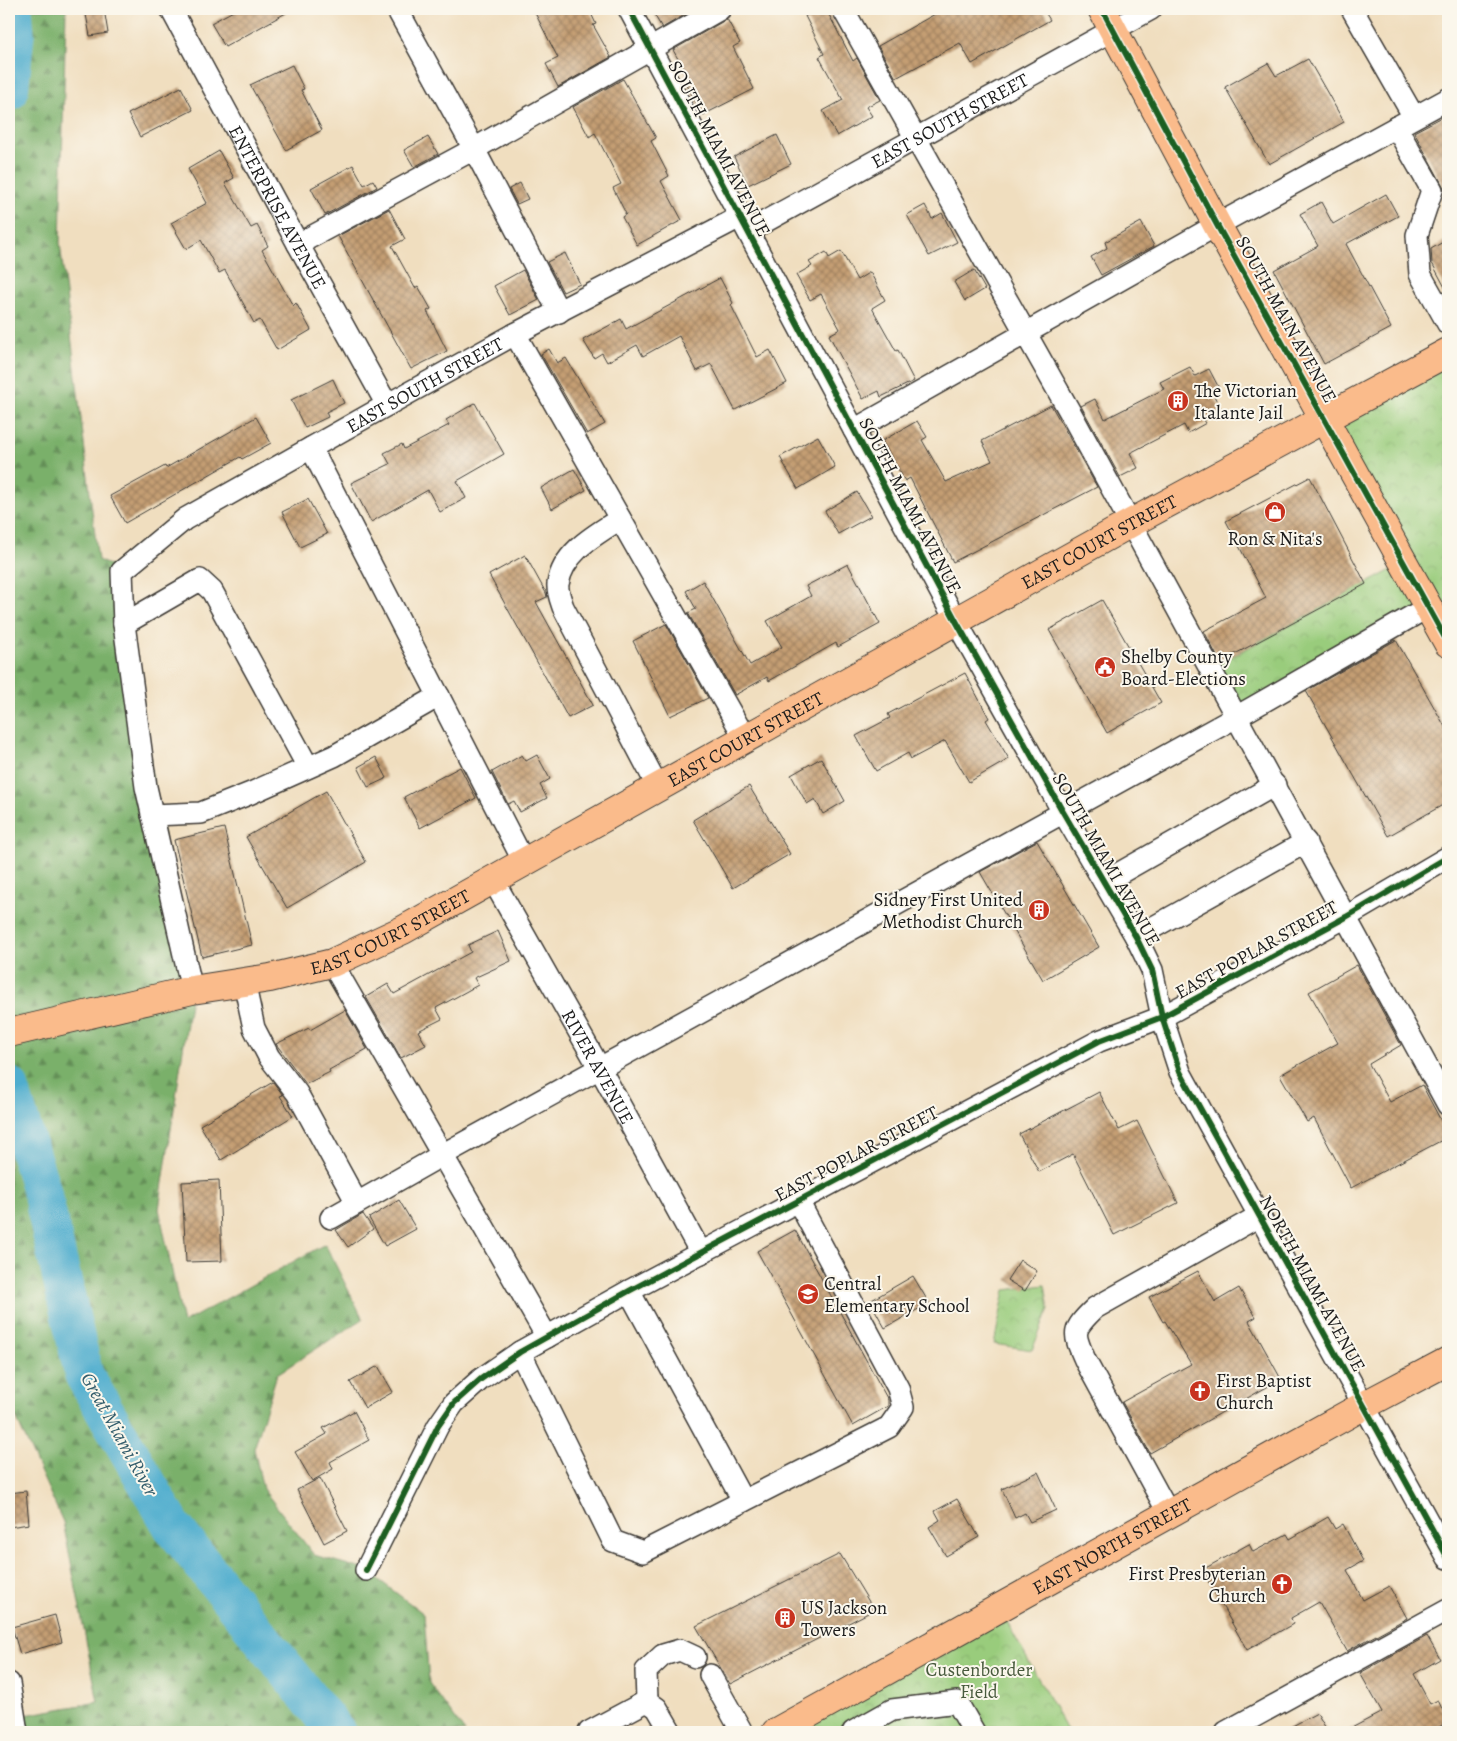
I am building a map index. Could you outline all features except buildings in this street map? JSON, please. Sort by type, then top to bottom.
[{"type":"main road","name":"SOUTH MAIN AVENUE","points":[[1108,19],[1217,225],[1448,643]]},
{"type":"main road","name":"EAST COURT STREET","points":[[9,1033],[192,990],[270,978],[332,962],[404,930],[1131,523],[1448,352]]},
{"type":"main road","name":"EAST NORTH STREET","points":[[776,1732],[1448,1361]]},
{"type":"street","name":"ENTERPRISE AVENUE","points":[[171,9],[387,405]]},
{"type":"street","points":[[397,9],[474,149],[559,312]]},
{"type":"street","name":"SOUTH MIAMI AVENUE","points":[[629,9],[956,621],[1063,812],[1136,937],[1152,970],[1162,1017]]},
{"type":"street","points":[[298,244],[474,149],[720,9]]},
{"type":"street","points":[[843,9],[1238,716],[1448,1105]]},
{"type":"street","name":"EAST SOUTH STREET","points":[[124,624],[122,571],[185,519],[516,334],[915,139],[1108,19],[1152,9]]},
{"type":"street","points":[[1352,9],[1405,122],[1432,190],[1417,235],[1420,274],[1448,324]]},
{"type":"street","points":[[854,430],[1217,225],[1448,99]]},
{"type":"street","points":[[516,334],[745,738]]},
{"type":"street","points":[[311,448],[524,862]]},
{"type":"street","points":[[620,519],[588,540],[566,561],[558,586],[563,607],[658,787]]},
{"type":"street","points":[[192,990],[146,786],[124,624],[200,580],[212,591],[308,768]]},
{"type":"street","points":[[331,1218],[1238,716],[1428,607]]},
{"type":"street","points":[[152,815],[201,813],[334,756],[439,696]]},
{"type":"street","points":[[1104,882],[1275,785]]},
{"type":"street","points":[[1136,937],[1306,842]]},
{"type":"street","name":"EAST POPLAR STREET","points":[[366,1570],[438,1426],[454,1403],[481,1379],[520,1352],[629,1291],[1099,1041],[1162,1017],[1346,917],[1448,857]]},
{"type":"street","name":"RIVER AVENUE","points":[[492,880],[701,1253]]},
{"type":"street","points":[[332,962],[547,1337]]},
{"type":"street","points":[[244,982],[254,1028],[269,1056],[297,1094],[358,1203]]},
{"type":"street","name":"NORTH MIAMI AVENUE","points":[[1162,1017],[1180,1072],[1448,1558]]},
{"type":"street","points":[[520,1352],[614,1540],[643,1552],[889,1428],[903,1408],[898,1388],[798,1201]]},
{"type":"street","points":[[1169,1514],[1086,1362],[1075,1338],[1079,1323],[1095,1308],[1259,1216]]},
{"type":"street","points":[[629,1291],[743,1501]]},
{"type":"street","points":[[1239,1729],[1448,1610]]},
{"type":"street","points":[[647,1701],[646,1671],[663,1654],[680,1650],[695,1657]]},
{"type":"street","points":[[710,1675],[742,1732]]},
{"type":"street","points":[[9,1683],[17,1732]]},
{"type":"street","points":[[589,1732],[647,1701]]},
{"type":"street","points":[[647,1701],[657,1708],[671,1732]]},
{"type":"street","points":[[853,1732],[892,1710],[957,1702],[974,1732]]},
{"type":"green space","points":[[9,9],[66,9],[60,243],[98,560],[122,571],[124,624],[192,990],[159,1209],[183,1323],[325,1244],[363,1319],[277,1374],[254,1449],[263,1489],[314,1555],[366,1570],[424,1614],[429,1683],[465,1732],[17,1732],[14,1717],[98,1702],[63,1522],[9,1402]]},
{"type":"green space","points":[[1448,352],[1448,643],[1428,608],[1238,716],[1211,668],[1404,563],[1325,419]]},
{"type":"green space","points":[[1045,1285],[1049,1309],[1032,1350],[994,1344],[1005,1290]]},
{"type":"green space","name":"Custenborder Field","points":[[999,1608],[1068,1732],[776,1732]]},
{"type":"waterway","name":"Great Miami River","points":[[9,91],[15,34],[13,9]]},
{"type":"waterway","name":"Great Miami River","points":[[9,1086],[42,1192],[84,1375],[172,1526],[336,1732]]},
{"type":"cycle path","points":[[629,9],[956,621],[1063,812],[1136,937],[1152,970],[1162,1017],[1180,1072],[1448,1558]]},
{"type":"cycle path","points":[[1102,9],[1217,225],[1448,643]]},
{"type":"cycle path","points":[[366,1570],[438,1426],[454,1403],[481,1379],[520,1352],[629,1291],[1099,1041],[1162,1017],[1346,917],[1448,857]]},
{"type":"place","name":"The Victorian Italante Jail","points":[[1178,401]]},
{"type":"place","name":"Ron & Nita's","points":[[1275,512]]},
{"type":"place","name":"Shelby County Board-Elections","points":[[1105,667]]},
{"type":"place","name":"Sidney First United Methodist Church","points":[[1039,910]]},
{"type":"place","name":"Central Elementary School","points":[[808,1294]]},
{"type":"place","name":"First Baptist Church","points":[[1200,1391]]},
{"type":"place","name":"First Presbyterian Church","points":[[1282,1584]]},
{"type":"place","name":"US Jackson Towers","points":[[785,1618]]}]
